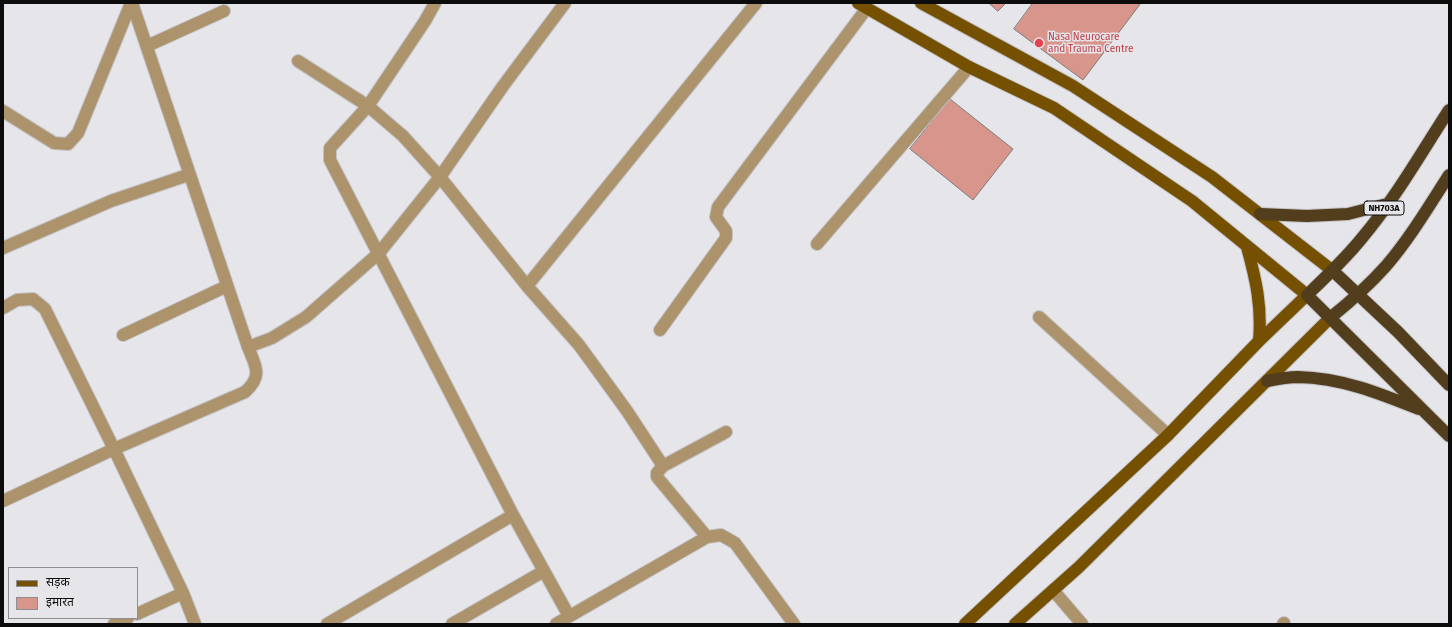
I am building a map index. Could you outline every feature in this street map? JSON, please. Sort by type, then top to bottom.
[{"type":"highway","name":"NH703A","points":[[1307,295],[1333,271],[1362,238],[1387,204],[1449,110]]},
{"type":"highway","points":[[1330,318],[1358,294],[1386,265],[1412,232],[1449,175]]},
{"type":"highway","points":[[1260,214],[1307,216],[1348,214],[1387,204]]},
{"type":"highway","points":[[1333,271],[1449,385]]},
{"type":"highway","points":[[1307,295],[1449,436]]},
{"type":"highway","points":[[1267,381],[1297,377],[1330,380],[1361,386],[1424,411]]},
{"type":"main road","points":[[921,3],[1073,86],[1212,177],[1333,271]]},
{"type":"main road","points":[[863,5],[969,67],[1054,108],[1192,201],[1307,295],[1259,341],[1168,435],[965,624]]},
{"type":"main road","points":[[1247,247],[1259,296],[1261,317],[1259,341]]},
{"type":"main road","points":[[1015,624],[1053,590],[1330,318]]},
{"type":"street","points":[[3,501],[114,449],[245,392],[253,385],[257,377],[257,369],[188,175],[147,46],[131,3]]},
{"type":"street","points":[[3,111],[54,143],[68,144],[78,134],[131,3]]},
{"type":"street","points":[[435,3],[425,21],[368,106],[335,143],[329,153],[330,160],[512,515],[569,616]]},
{"type":"street","points":[[248,347],[272,338],[306,317],[379,253],[440,177],[503,86],[564,3]]},
{"type":"street","points":[[527,286],[756,3]]},
{"type":"street","points":[[660,330],[727,234],[716,217],[718,207],[863,5]]},
{"type":"street","points":[[147,46],[224,11]]},
{"type":"street","points":[[298,61],[368,106],[403,136],[440,177],[527,286],[580,345],[627,411],[663,466]]},
{"type":"street","points":[[817,244],[969,67]]},
{"type":"street","points":[[3,248],[111,201],[188,175]]},
{"type":"street","points":[[123,335],[227,286]]},
{"type":"street","points":[[3,308],[17,300],[33,299],[45,309],[183,593],[195,624]]},
{"type":"street","points":[[1039,317],[1168,435]]},
{"type":"street","points":[[707,536],[657,477],[657,473],[663,466],[726,432]]},
{"type":"street","points":[[327,624],[512,515]]},
{"type":"street","points":[[556,624],[707,536],[721,536],[735,543],[794,624]]},
{"type":"street","points":[[452,624],[544,571]]},
{"type":"street","points":[[1053,590],[1082,624]]},
{"type":"street","points":[[138,614],[183,593]]},
{"type":"street","points":[[114,624],[126,619]]},
{"type":"building","points":[[989,3],[1006,3],[998,11]]},
{"type":"building","points":[[1033,3],[1141,3],[1083,80],[1014,29]]},
{"type":"building","points":[[950,99],[1013,149],[973,200],[910,149]]},
{"type":"place","name":"Nasa Neurocare and Trauma Centre","points":[[1039,43]]}]
